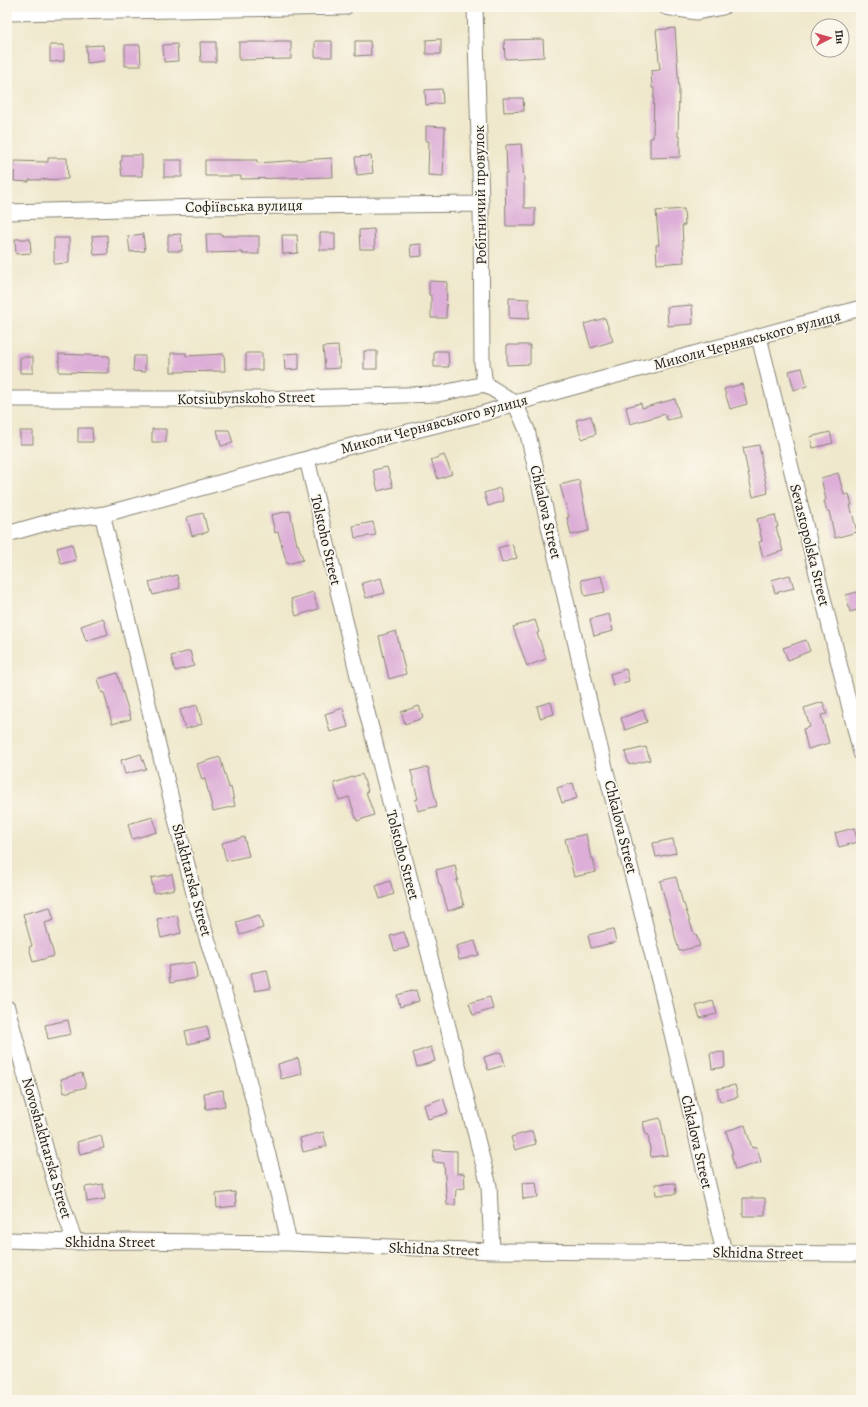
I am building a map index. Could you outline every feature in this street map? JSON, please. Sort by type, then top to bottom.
[{"type":"street","points":[[7,13],[345,7]]},
{"type":"street","name":"Робітничий провулок","points":[[475,7],[481,204],[482,362],[484,384]]},
{"type":"street","points":[[666,7],[697,12],[724,7]]},
{"type":"street","name":"Софіївська вулиця","points":[[7,212],[203,207],[481,204]]},
{"type":"street","name":"Миколи Чернявського вулиця","points":[[7,534],[53,521],[105,514],[307,459],[331,451],[485,413],[515,403],[861,308]]},
{"type":"street","name":"Sevastopolska Street","points":[[759,337],[861,753]]},
{"type":"street","points":[[484,384],[515,403]]},
{"type":"street","name":"Kotsiubynskoho Street","points":[[7,399],[263,399],[438,394],[484,384]]},
{"type":"street","name":"Chkalova Street","points":[[515,403],[526,430],[596,732],[663,996],[724,1252]]},
{"type":"street","name":"Tolstoho Street","points":[[307,459],[363,697],[489,1186],[492,1251]]},
{"type":"street","name":"Shakhtarska Street","points":[[105,514],[106,530],[197,906],[233,1022],[279,1197],[289,1243]]},
{"type":"street","name":"Novoshakhtarska Street","points":[[7,1008],[55,1183],[75,1242]]},
{"type":"street","name":"Skhidna Street","points":[[7,1240],[75,1242],[129,1241],[289,1243],[492,1251],[861,1254]]},
{"type":"building","points":[[675,28],[679,90],[678,137],[680,137],[680,157],[650,158],[650,138],[653,138],[654,88],[652,88],[651,71],[660,70],[656,30]]},
{"type":"building","points":[[441,39],[441,54],[426,54],[426,40]]},
{"type":"building","points":[[543,39],[544,57],[505,59],[504,40]]},
{"type":"building","points":[[291,41],[291,59],[239,60],[239,42]]},
{"type":"building","points":[[315,41],[332,41],[332,57],[315,57]]},
{"type":"building","points":[[355,41],[370,41],[371,55],[355,56]]},
{"type":"building","points":[[200,42],[216,42],[216,62],[201,62]]},
{"type":"building","points":[[177,44],[178,61],[164,62],[163,45]]},
{"type":"building","points":[[50,45],[64,45],[64,61],[50,62]]},
{"type":"building","points":[[103,45],[104,61],[87,63],[86,46]]},
{"type":"building","points":[[125,45],[140,45],[141,66],[125,66]]},
{"type":"building","points":[[442,89],[443,103],[426,105],[425,90]]},
{"type":"building","points":[[503,98],[523,98],[524,111],[504,112]]},
{"type":"building","points":[[426,126],[445,127],[443,176],[428,175],[429,141],[426,141]]},
{"type":"building","points":[[521,144],[524,179],[524,208],[535,208],[535,226],[506,226],[506,145]]},
{"type":"building","points":[[122,155],[142,155],[142,176],[122,176],[120,161],[122,161]]},
{"type":"building","points":[[371,156],[373,173],[357,175],[355,157]]},
{"type":"building","points":[[48,158],[67,158],[68,179],[29,180],[29,182],[14,181],[15,161],[48,162]]},
{"type":"building","points":[[332,158],[333,177],[241,179],[241,176],[205,176],[205,160],[257,160],[257,163]]},
{"type":"building","points":[[164,160],[182,160],[182,177],[164,177]]},
{"type":"building","points":[[684,209],[685,225],[682,225],[684,262],[657,264],[656,245],[659,245],[656,211]]},
{"type":"building","points":[[374,229],[375,249],[360,249],[359,230]]},
{"type":"building","points":[[320,233],[335,233],[335,250],[320,250]]},
{"type":"building","points":[[143,234],[145,251],[130,252],[128,236]]},
{"type":"building","points":[[181,234],[182,251],[168,251],[168,235]]},
{"type":"building","points":[[206,234],[222,234],[222,236],[259,236],[259,254],[242,254],[243,252],[207,253]]},
{"type":"building","points":[[107,235],[108,254],[94,255],[92,236]]},
{"type":"building","points":[[282,235],[297,235],[298,253],[283,254]]},
{"type":"building","points":[[54,238],[69,238],[69,263],[54,264]]},
{"type":"building","points":[[15,239],[30,239],[31,253],[16,254]]},
{"type":"building","points":[[421,244],[422,256],[411,257],[410,245]]},
{"type":"building","points":[[429,281],[447,282],[446,318],[431,318],[431,295],[429,295]]},
{"type":"building","points":[[509,298],[529,299],[529,319],[509,318]]},
{"type":"building","points":[[692,305],[693,324],[668,326],[667,307]]},
{"type":"building","points":[[605,318],[613,341],[591,348],[584,324]]},
{"type":"building","points":[[507,345],[530,345],[530,364],[507,365]]},
{"type":"building","points":[[338,346],[340,368],[325,369],[323,347]]},
{"type":"building","points":[[364,351],[377,351],[377,369],[364,369]]},
{"type":"building","points":[[434,351],[448,351],[449,367],[434,367]]},
{"type":"building","points":[[171,353],[186,353],[186,356],[224,354],[225,371],[171,372]]},
{"type":"building","points":[[246,353],[262,353],[262,370],[246,370]]},
{"type":"building","points":[[299,353],[299,369],[285,370],[284,354]]},
{"type":"building","points":[[59,354],[109,356],[109,373],[59,372]]},
{"type":"building","points":[[134,356],[145,356],[145,372],[133,371]]},
{"type":"building","points":[[20,357],[33,357],[33,373],[20,373]]},
{"type":"building","points":[[802,368],[807,386],[794,390],[789,371]]},
{"type":"building","points":[[742,384],[747,404],[730,409],[724,389]]},
{"type":"building","points":[[675,399],[680,417],[667,420],[665,414],[630,424],[626,407],[641,403],[642,408]]},
{"type":"building","points":[[591,416],[596,434],[582,439],[576,420]]},
{"type":"building","points":[[78,428],[92,428],[93,442],[78,442]]},
{"type":"building","points":[[152,429],[166,429],[166,442],[152,442]]},
{"type":"building","points":[[217,430],[229,430],[233,443],[221,446]]},
{"type":"building","points":[[20,431],[33,431],[33,444],[20,444]]},
{"type":"building","points":[[830,432],[833,443],[813,448],[810,437]]},
{"type":"building","points":[[759,445],[768,493],[753,497],[743,448]]},
{"type":"building","points":[[444,455],[452,474],[438,479],[431,460]]},
{"type":"building","points":[[387,467],[393,487],[378,491],[373,470]]},
{"type":"building","points":[[838,473],[844,495],[849,494],[852,505],[850,505],[857,532],[835,538],[829,511],[827,511],[824,501],[826,500],[821,478]]},
{"type":"building","points":[[579,480],[589,531],[571,535],[567,517],[569,517],[560,485]]},
{"type":"building","points":[[500,488],[504,501],[488,506],[484,493]]},
{"type":"building","points":[[290,511],[297,545],[298,544],[303,560],[287,564],[278,532],[275,533],[271,515]]},
{"type":"building","points":[[203,513],[208,532],[192,536],[187,517]]},
{"type":"building","points":[[775,515],[778,527],[776,527],[783,551],[763,557],[759,542],[762,541],[757,519]]},
{"type":"building","points":[[373,522],[376,535],[355,538],[353,526]]},
{"type":"building","points":[[72,544],[76,560],[61,564],[57,548]]},
{"type":"building","points":[[512,544],[517,558],[502,563],[498,548]]},
{"type":"building","points":[[177,575],[180,588],[153,595],[149,582]]},
{"type":"building","points":[[790,575],[794,588],[775,593],[771,580]]},
{"type":"building","points":[[601,576],[605,592],[585,596],[581,580]]},
{"type":"building","points":[[381,578],[385,593],[366,598],[362,583]]},
{"type":"building","points":[[861,591],[861,609],[850,612],[846,595]]},
{"type":"building","points":[[313,592],[318,609],[296,616],[291,599]]},
{"type":"building","points":[[609,614],[613,631],[594,636],[590,619]]},
{"type":"building","points":[[103,618],[108,634],[86,641],[81,626]]},
{"type":"building","points":[[535,620],[539,632],[537,633],[546,659],[527,666],[513,627]]},
{"type":"building","points":[[396,631],[406,674],[389,679],[379,636]]},
{"type":"building","points":[[806,640],[810,651],[788,660],[783,648]]},
{"type":"building","points":[[190,651],[194,666],[175,671],[171,656]]},
{"type":"building","points":[[626,669],[629,681],[613,686],[610,674]]},
{"type":"building","points":[[117,673],[131,719],[112,724],[104,692],[102,693],[98,679]]},
{"type":"building","points":[[551,702],[554,714],[540,718],[537,706]]},
{"type":"building","points":[[823,702],[827,714],[821,715],[829,743],[808,749],[803,729],[810,727],[804,708]]},
{"type":"building","points":[[197,705],[202,724],[185,729],[180,710]]},
{"type":"building","points":[[419,706],[423,718],[405,724],[401,712]]},
{"type":"building","points":[[343,708],[348,727],[330,732],[325,714]]},
{"type":"building","points":[[643,710],[647,722],[625,730],[621,718]]},
{"type":"building","points":[[646,747],[650,760],[629,765],[625,752]]},
{"type":"building","points":[[141,754],[146,769],[125,774],[121,760]]},
{"type":"building","points":[[220,757],[229,788],[231,787],[235,806],[213,811],[205,779],[202,780],[197,764]]},
{"type":"building","points":[[428,767],[437,806],[418,811],[415,800],[418,799],[411,771]]},
{"type":"building","points":[[362,774],[368,791],[366,792],[374,815],[357,821],[349,797],[339,800],[334,783]]},
{"type":"building","points":[[573,783],[577,798],[562,803],[557,788]]},
{"type":"building","points":[[153,817],[157,832],[132,839],[128,824]]},
{"type":"building","points":[[854,828],[858,842],[839,847],[835,833]]},
{"type":"building","points":[[586,834],[591,859],[593,858],[596,872],[574,877],[565,839]]},
{"type":"building","points":[[244,837],[249,856],[226,861],[222,843]]},
{"type":"building","points":[[673,839],[676,853],[656,857],[653,843]]},
{"type":"building","points":[[455,865],[458,880],[456,880],[464,906],[448,911],[436,870]]},
{"type":"building","points":[[172,874],[175,889],[154,893],[151,878]]},
{"type":"building","points":[[676,877],[683,904],[700,946],[679,951],[660,881]]},
{"type":"building","points":[[390,881],[394,894],[380,899],[376,886]]},
{"type":"building","points":[[50,907],[54,920],[45,923],[54,956],[33,962],[29,947],[32,946],[23,914]]},
{"type":"building","points":[[177,915],[181,933],[161,938],[157,919]]},
{"type":"building","points":[[259,915],[263,928],[240,935],[236,922]]},
{"type":"building","points":[[613,929],[616,942],[591,948],[588,935]]},
{"type":"building","points":[[404,932],[409,947],[395,951],[390,936]]},
{"type":"building","points":[[475,941],[479,955],[459,960],[456,946]]},
{"type":"building","points":[[195,962],[197,978],[170,983],[168,966]]},
{"type":"building","points":[[267,970],[271,988],[255,991],[251,973]]},
{"type":"building","points":[[416,990],[419,1001],[400,1007],[397,995]]},
{"type":"building","points":[[490,997],[493,1009],[473,1015],[469,1003]]},
{"type":"building","points":[[713,1001],[717,1014],[700,1018],[696,1006]]},
{"type":"building","points":[[68,1020],[71,1034],[48,1039],[45,1025]]},
{"type":"building","points":[[207,1026],[210,1039],[188,1044],[185,1031]]},
{"type":"building","points":[[431,1047],[435,1061],[417,1067],[413,1053]]},
{"type":"building","points":[[501,1052],[505,1065],[488,1070],[484,1057]]},
{"type":"building","points":[[724,1052],[725,1067],[712,1069],[710,1053]]},
{"type":"building","points":[[298,1058],[302,1074],[281,1079],[278,1064]]},
{"type":"building","points":[[82,1073],[86,1087],[64,1093],[61,1079]]},
{"type":"building","points":[[735,1085],[738,1097],[720,1102],[717,1089]]},
{"type":"building","points":[[223,1090],[225,1106],[206,1109],[204,1093]]},
{"type":"building","points":[[443,1098],[448,1113],[428,1119],[424,1105]]},
{"type":"building","points":[[660,1118],[668,1155],[651,1157],[648,1134],[646,1135],[643,1122]]},
{"type":"building","points":[[745,1125],[752,1148],[757,1147],[761,1162],[735,1170],[731,1154],[733,1154],[726,1131]]},
{"type":"building","points":[[532,1131],[536,1144],[515,1150],[511,1137]]},
{"type":"building","points":[[323,1132],[327,1146],[303,1152],[300,1138]]},
{"type":"building","points":[[101,1135],[104,1148],[80,1154],[77,1142]]},
{"type":"building","points":[[434,1150],[457,1151],[457,1174],[464,1173],[465,1188],[456,1189],[455,1205],[447,1205],[444,1163],[433,1162]]},
{"type":"building","points":[[536,1182],[538,1197],[523,1199],[522,1183]]},
{"type":"building","points":[[675,1183],[676,1194],[656,1195],[655,1184]]},
{"type":"building","points":[[103,1184],[105,1199],[87,1202],[85,1187]]},
{"type":"building","points":[[235,1192],[236,1206],[217,1208],[216,1194]]},
{"type":"building","points":[[743,1198],[765,1198],[765,1216],[743,1216]]}]
